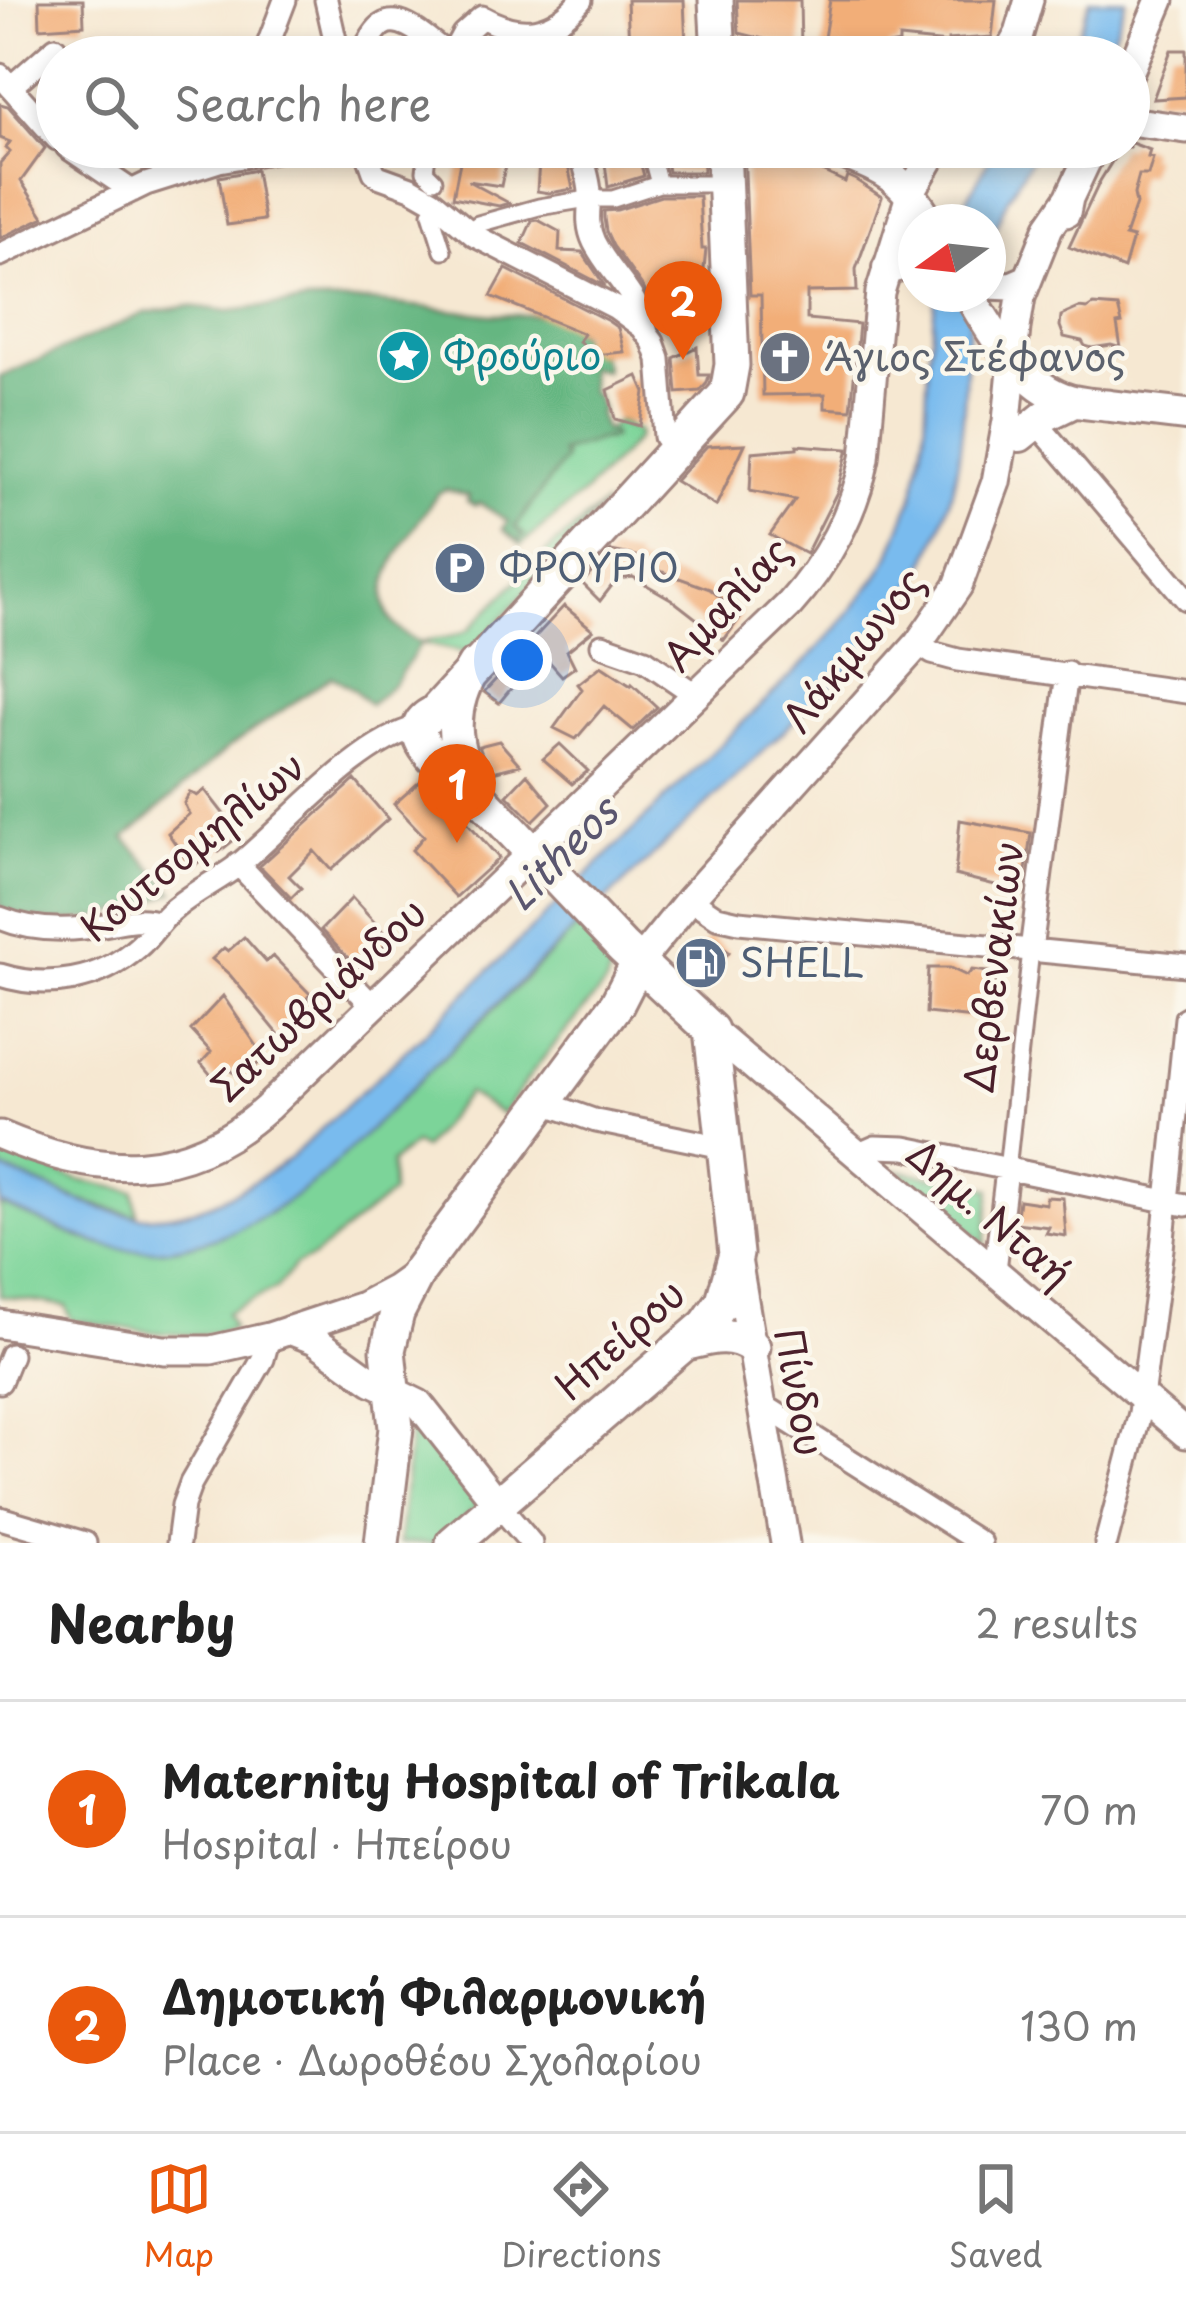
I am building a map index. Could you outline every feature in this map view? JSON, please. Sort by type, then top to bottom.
[{"type":"main road","points":[[716,0],[718,36]]},
{"type":"main road","points":[[438,731],[474,666],[727,393],[732,365],[724,168]]},
{"type":"main road","points":[[878,168],[921,204]]},
{"type":"main road","points":[[982,312],[1042,387],[1074,402],[1186,415]]},
{"type":"main road","points":[[1028,429],[1074,402]]},
{"type":"main road","name":"Ηπείρου","points":[[438,731],[492,813],[630,955],[711,1030],[728,1060],[723,1148],[736,1254],[728,1287],[706,1325],[453,1543]]},
{"type":"main road","points":[[382,1543],[396,1428],[387,1359],[400,1305],[418,1272],[616,1004],[630,955]]},
{"type":"main road","points":[[686,1344],[726,1336],[753,1347]]},
{"type":"street","points":[[271,36],[285,0]]},
{"type":"street","points":[[326,0],[334,36]]},
{"type":"street","points":[[462,36],[482,9],[514,30],[550,27],[581,0]]},
{"type":"street","points":[[1018,36],[1029,0]]},
{"type":"street","points":[[1145,36],[1160,0]]},
{"type":"street","points":[[374,36],[391,22],[421,36]]},
{"type":"street","points":[[550,27],[552,36]]},
{"type":"street","points":[[36,60],[6,80],[36,115]]},
{"type":"street","points":[[1150,124],[1186,129]]},
{"type":"street","points":[[99,168],[132,190]]},
{"type":"street","points":[[0,255],[132,190],[198,168]]},
{"type":"street","points":[[373,168],[378,176],[432,198],[481,240],[616,308],[647,333]]},
{"type":"street","points":[[425,168],[443,251]]},
{"type":"street","points":[[584,168],[592,238],[642,311],[659,358],[664,437]]},
{"type":"street","points":[[655,168],[659,184]]},
{"type":"street","name":"Αμαλίας","points":[[930,204],[934,168]]},
{"type":"street","points":[[1010,349],[1035,303],[1084,168]]},
{"type":"street","points":[[469,231],[497,218],[589,199],[613,199],[659,184],[725,184]]},
{"type":"street","name":"Λάκμωνος","points":[[1006,282],[1070,198]]},
{"type":"street","name":"Αμαλίας","points":[[537,859],[800,593],[818,569],[859,484],[877,308],[898,275]]},
{"type":"street","name":"Λάκμωνος","points":[[630,955],[691,899],[918,644],[958,586],[996,482],[1003,448],[1010,349],[1016,328],[1006,296]]},
{"type":"street","points":[[958,586],[981,556],[1002,513],[1028,429],[1006,312]]},
{"type":"street","points":[[1028,429],[1186,599]]},
{"type":"street","points":[[918,644],[958,661],[1186,692]]},
{"type":"street","points":[[602,645],[645,660],[696,694]]},
{"type":"street","name":"Δερβενακίων","points":[[995,1270],[1067,674]]},
{"type":"street","name":"Κουτσομηλίων","points":[[0,975],[48,982],[114,964],[134,951],[179,904],[238,864],[367,752],[388,738],[438,731]]},
{"type":"street","name":"Σατωβριάνδου","points":[[0,1135],[67,1159],[139,1167],[183,1159],[219,1144],[252,1122],[371,1005],[537,859]]},
{"type":"street","points":[[238,864],[371,1005]]},
{"type":"street","points":[[691,899],[717,917],[739,922],[1186,964]]},
{"type":"street","points":[[0,918],[53,929],[143,919],[159,923]]},
{"type":"street","points":[[1106,1543],[1130,1458],[1176,1203],[1186,1018]]},
{"type":"street","name":"Δημ. Νταή","points":[[728,1060],[859,1154],[1186,1434]]},
{"type":"street","points":[[542,1102],[596,1121],[723,1148]]},
{"type":"street","points":[[859,1154],[874,1147],[905,1148],[1176,1203]]},
{"type":"street","name":"Πίνδου","points":[[736,1254],[784,1543]]},
{"type":"street","points":[[0,1324],[182,1352],[229,1348],[372,1302],[418,1272]]},
{"type":"street","points":[[279,1334],[315,1340],[372,1382],[409,1397],[531,1543]]},
{"type":"street","points":[[178,1543],[191,1483],[279,1334]]},
{"type":"street","points":[[0,1382],[11,1354]]},
{"type":"street","points":[[763,1405],[980,1543]]},
{"type":"street","points":[[0,1518],[85,1543]]},
{"type":"green space","points":[[369,301],[493,315],[545,315],[568,325],[600,355],[605,366],[604,371],[589,367],[591,393],[596,396],[605,431],[613,438],[561,452],[565,459],[515,527],[524,535],[518,542],[503,529],[508,521],[467,501],[469,496],[446,489],[437,494],[399,552],[384,593],[387,612],[398,629],[421,643],[395,682],[370,705],[332,676],[229,747],[125,838],[174,892],[125,910],[73,921],[38,919],[0,908],[0,377],[145,313],[189,306],[229,311]]},
{"type":"green space","points":[[618,421],[638,432],[637,439],[582,495],[521,545],[518,542],[524,535],[515,527],[564,459],[560,453],[607,440],[605,431]]},
{"type":"green space","points":[[605,503],[470,654],[421,643],[468,630],[544,554]]},
{"type":"green space","points":[[580,925],[613,962],[606,984],[502,1114],[467,1093],[423,1149],[414,1144],[391,1163],[392,1193],[313,1257],[295,1265],[277,1288],[226,1313],[233,1328],[196,1334],[131,1329],[71,1320],[66,1306],[0,1296],[0,1204],[94,1242],[136,1248],[195,1242],[249,1223],[324,1174]]},
{"type":"green space","points":[[0,1150],[78,1180],[134,1191],[137,1216],[81,1201],[0,1168]]},
{"type":"green space","points":[[898,1170],[991,1189],[985,1245]]},
{"type":"green space","points":[[416,1420],[479,1504],[439,1543],[399,1543],[411,1424]]},
{"type":"water","points":[[1090,0],[1126,0],[1113,36],[1076,36]]},
{"type":"water","points":[[984,168],[1026,168],[1005,204],[964,204]]},
{"type":"water","name":"Litheos","points":[[934,312],[971,312],[960,446],[946,513],[927,560],[894,614],[808,708],[324,1174],[249,1224],[192,1245],[163,1250],[103,1245],[0,1204],[0,1168],[124,1214],[168,1215],[212,1203],[290,1158],[430,1028],[838,627],[890,555],[914,493],[925,433]]},
{"type":"building","points":[[39,0],[83,0],[84,25],[40,28]]},
{"type":"building","points":[[627,0],[684,0],[686,36],[628,36]]},
{"type":"building","points":[[737,0],[800,0],[801,36],[739,33]]},
{"type":"building","points":[[830,0],[996,0],[992,36],[824,36]]},
{"type":"building","points":[[1171,50],[1186,50],[1186,97],[1153,99]]},
{"type":"building","points":[[0,104],[8,106],[36,138],[36,160],[21,181],[44,217],[0,238],[0,163],[10,152],[6,148],[10,142],[0,138]]},
{"type":"building","points":[[1153,158],[1148,175],[1139,175],[1134,194],[1136,204],[1125,236],[1133,238],[1124,269],[1069,247],[1108,168],[1150,168]]},
{"type":"building","points":[[459,168],[505,168],[501,186],[468,181],[509,203],[499,206],[453,197]]},
{"type":"building","points":[[539,168],[568,168],[573,189],[537,191]]},
{"type":"building","points":[[606,168],[642,168],[644,176],[608,187]]},
{"type":"building","points":[[667,168],[703,168],[703,172],[668,172]]},
{"type":"building","points":[[745,168],[815,168],[845,182],[847,176],[882,197],[856,269],[857,291],[807,292],[807,319],[859,324],[851,410],[825,408],[825,394],[763,395],[761,295],[750,295]]},
{"type":"building","points":[[256,170],[264,220],[227,225],[219,177]]},
{"type":"building","points":[[661,196],[699,196],[702,249],[706,249],[704,269],[664,276],[689,302],[666,317],[665,310],[656,312],[613,246],[604,218],[604,211]]},
{"type":"building","points":[[532,221],[560,232],[559,251],[582,252],[605,286],[522,243]]},
{"type":"building","points":[[506,269],[618,328],[624,352],[594,355],[579,341],[584,334],[491,296]]},
{"type":"building","points":[[1093,305],[1118,307],[1121,348],[1092,348],[1064,337],[1061,316]]},
{"type":"building","points":[[697,347],[699,375],[709,375],[707,383],[700,391],[677,393],[674,358]]},
{"type":"building","points":[[638,376],[645,392],[640,426],[615,419],[608,390]]},
{"type":"building","points":[[745,444],[716,506],[675,481],[707,446]]},
{"type":"building","points":[[797,445],[848,449],[837,492],[806,554],[770,535],[795,500],[750,491],[752,452]]},
{"type":"building","points":[[611,551],[636,556],[635,562],[710,589],[742,615],[724,640],[633,577],[617,579],[600,601],[582,583]]},
{"type":"building","points":[[564,606],[593,630],[567,651],[575,667],[562,676],[541,652],[499,703],[484,692]]},
{"type":"building","points":[[601,666],[632,684],[657,707],[633,730],[604,706],[576,739],[554,728],[582,689],[578,684]]},
{"type":"building","points":[[499,741],[520,765],[489,773],[479,746]]},
{"type":"building","points":[[560,744],[588,771],[572,784],[543,759]]},
{"type":"building","points":[[527,774],[551,803],[533,821],[507,795]]},
{"type":"building","points":[[424,778],[499,858],[456,897],[412,850],[424,836],[394,804]]},
{"type":"building","points":[[355,780],[388,819],[331,870],[314,851],[289,876],[301,888],[291,898],[260,866]]},
{"type":"building","points":[[205,790],[240,835],[219,852],[214,848],[192,868],[168,833],[189,814],[184,803],[190,792],[197,796]]},
{"type":"building","points":[[960,820],[1031,833],[1023,892],[955,875]]},
{"type":"building","points":[[352,898],[386,935],[387,943],[360,970],[321,930]]},
{"type":"building","points":[[244,937],[266,962],[273,956],[310,994],[307,998],[315,1006],[281,1037],[212,959]]},
{"type":"building","points":[[709,937],[729,952],[703,987],[683,973]]},
{"type":"building","points":[[928,968],[950,968],[967,976],[972,970],[996,973],[993,1020],[926,1013]]},
{"type":"building","points":[[223,996],[265,1058],[243,1082],[230,1069],[215,1080],[201,1063],[211,1052],[191,1030]]},
{"type":"building","points":[[1046,1197],[1063,1198],[1066,1236],[1046,1233],[1049,1227],[1016,1223],[1019,1200],[1046,1204]]},
{"type":"place","name":"Φρούριο","points":[[404,356]]},
{"type":"place","name":"Άγιος Στέφανος","points":[[785,357]]},
{"type":"place","name":"Δημοτική Φιλαρμονική","points":[[683,360]]},
{"type":"place","name":"ΦΡΟΥΡΙΟ","points":[[460,568]]},
{"type":"place","name":"Maternity Hospital of Trikala","points":[[457,843]]},
{"type":"place","name":"SHELL","points":[[701,963]]}]
